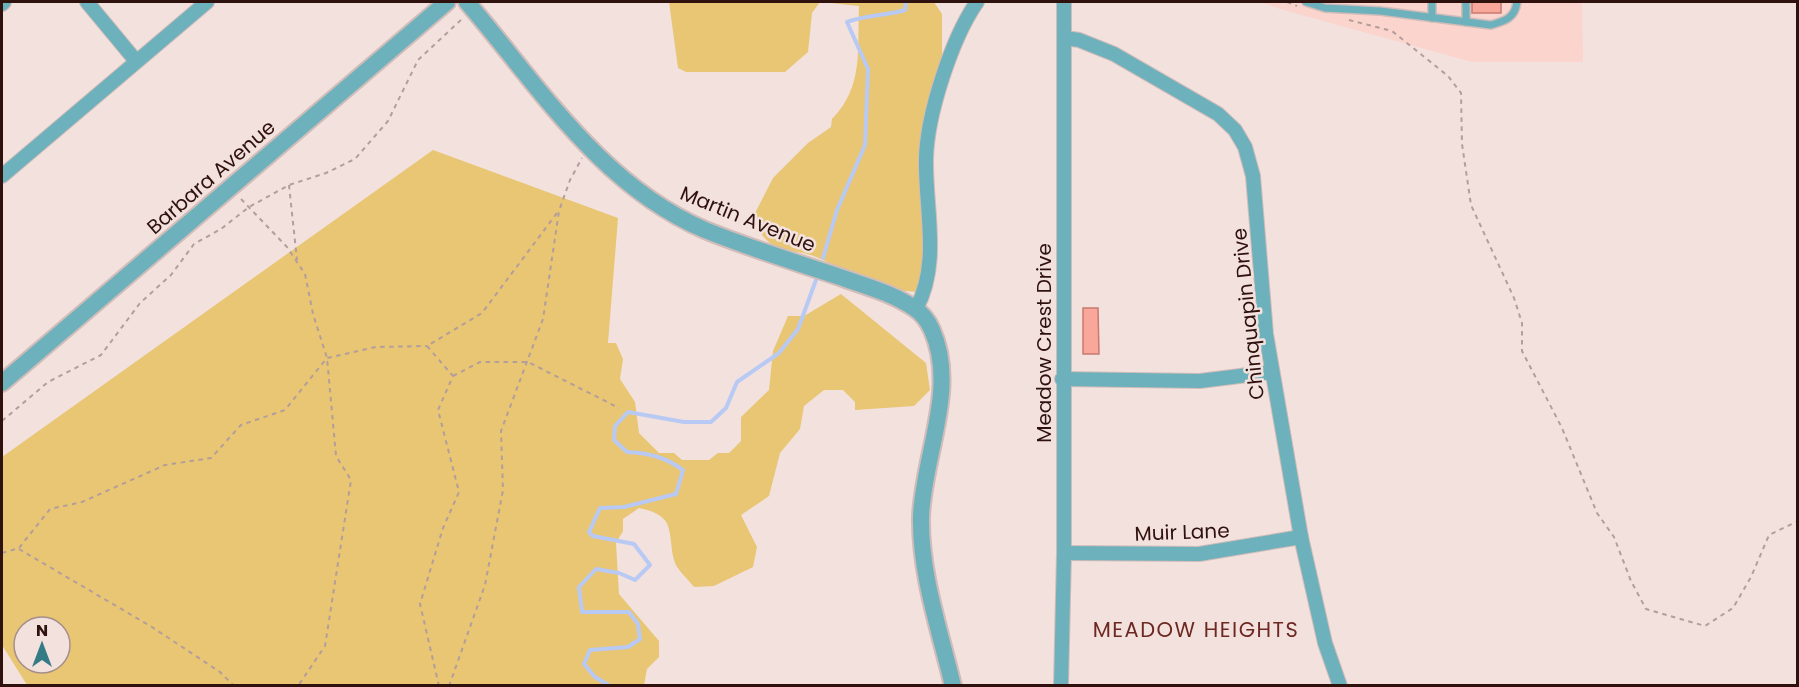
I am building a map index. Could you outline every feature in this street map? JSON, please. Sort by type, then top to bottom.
[{"type":"street","points":[[87,2],[136,61]]},
{"type":"street","points":[[2,176],[207,2]]},
{"type":"street","name":"Barbara Avenue","points":[[2,383],[447,2]]},
{"type":"street","name":"Martin Avenue","points":[[467,2],[588,147],[630,186],[677,217],[736,241],[877,290],[916,309]]},
{"type":"street","points":[[953,686],[929,586],[922,537],[922,501],[940,398],[940,360],[931,327],[916,309],[925,293],[930,264],[926,176],[929,128],[944,75],[977,2]]},
{"type":"street","name":"Meadow Crest Drive","points":[[1061,686],[1064,553],[1062,379],[1064,2]]},
{"type":"street","name":"Chinquapin Drive","points":[[1065,38],[1079,40],[1114,54],[1218,114],[1235,130],[1245,147],[1253,176],[1262,291],[1272,372],[1301,537],[1325,643],[1340,686]]},
{"type":"street","points":[[1062,379],[1200,381],[1272,372]]},
{"type":"street","name":"Muir Lane","points":[[1064,553],[1199,554],[1301,537]]},
{"type":"lane","points":[[1306,2],[1325,8],[1491,25],[1507,21],[1516,10],[1517,2]]},
{"type":"lane","points":[[1432,2],[1432,18]]},
{"type":"lane","points":[[1466,2],[1466,22]]},
{"type":"path","points":[[1287,2],[1297,6]]},
{"type":"path","points":[[1340,18],[1392,31],[1448,76],[1461,93],[1462,144],[1471,205],[1514,298],[1522,323],[1522,351],[1562,428],[1597,513],[1614,537],[1631,581],[1646,609],[1705,626],[1733,608],[1751,577],[1768,534],[1797,521]]},
{"type":"path","points":[[2,421],[48,382],[101,355],[140,303],[171,275],[194,244],[221,229],[249,207],[289,185],[326,174],[355,159],[388,121],[418,60],[462,20]]},
{"type":"path","points":[[449,686],[485,585],[503,490],[501,431],[543,319],[559,211],[570,180],[588,147]]},
{"type":"path","points":[[289,185],[297,263]]},
{"type":"path","points":[[230,189],[287,247],[305,274],[313,314],[327,358],[336,456],[351,480],[325,646],[298,686]]},
{"type":"path","points":[[2,554],[19,549],[50,509],[82,502],[165,465],[211,458],[241,425],[285,410],[327,358],[376,347],[427,346],[482,313],[559,211]]},
{"type":"path","points":[[427,346],[453,376]]},
{"type":"path","points":[[439,686],[420,604],[443,528],[459,492],[438,410],[453,376],[480,362],[528,362],[619,408]]},
{"type":"path","points":[[19,549],[152,627],[220,672],[234,686]]},
{"type":"shaded area","points":[[669,2],[820,2],[812,13],[808,52],[785,72],[686,72],[678,68]]},
{"type":"shaded area","points":[[820,2],[934,2],[942,14],[942,76],[922,210],[937,241],[937,261],[918,292],[878,284],[811,255],[776,247],[762,235],[753,217],[773,178],[808,143],[831,127],[832,119],[849,94],[854,80],[857,67],[859,6]]},
{"type":"shaded area","points":[[1261,2],[1582,2],[1583,62],[1472,62]]},
{"type":"shaded area","points":[[433,150],[618,218],[608,343],[616,343],[623,359],[620,379],[635,402],[639,433],[659,453],[674,453],[682,460],[709,460],[718,453],[729,453],[741,441],[741,417],[769,390],[773,351],[788,316],[804,316],[841,294],[926,363],[930,390],[914,406],[855,410],[855,402],[843,390],[824,390],[804,406],[800,429],[780,453],[769,496],[741,515],[757,547],[753,567],[714,586],[694,587],[675,563],[668,526],[660,515],[639,508],[623,519],[623,531],[616,543],[619,594],[659,641],[659,657],[647,669],[644,685],[27,685],[21,675],[72,675],[72,615],[12,615],[12,661],[2,645],[2,457]]},
{"type":"building","points":[[1472,2],[1501,2],[1501,13],[1472,13]]},
{"type":"building","points":[[1083,308],[1098,308],[1099,354],[1083,354]]},
{"type":"waterway","points":[[823,258],[837,210],[865,145],[868,69],[847,22],[905,10],[906,2]]},
{"type":"waterway","points":[[610,686],[595,677],[584,664],[590,650],[628,647],[640,639],[638,624],[629,612],[582,612],[579,587],[596,569],[619,573],[635,580],[650,565],[634,544],[593,536],[589,532],[600,508],[624,507],[676,494],[683,470],[656,456],[627,452],[614,440],[615,426],[628,412],[684,422],[711,422],[726,408],[737,382],[779,353],[798,329],[816,280]]},
{"type":"district","name":"MEADOW HEIGHTS","points":[[1196,629]]}]
